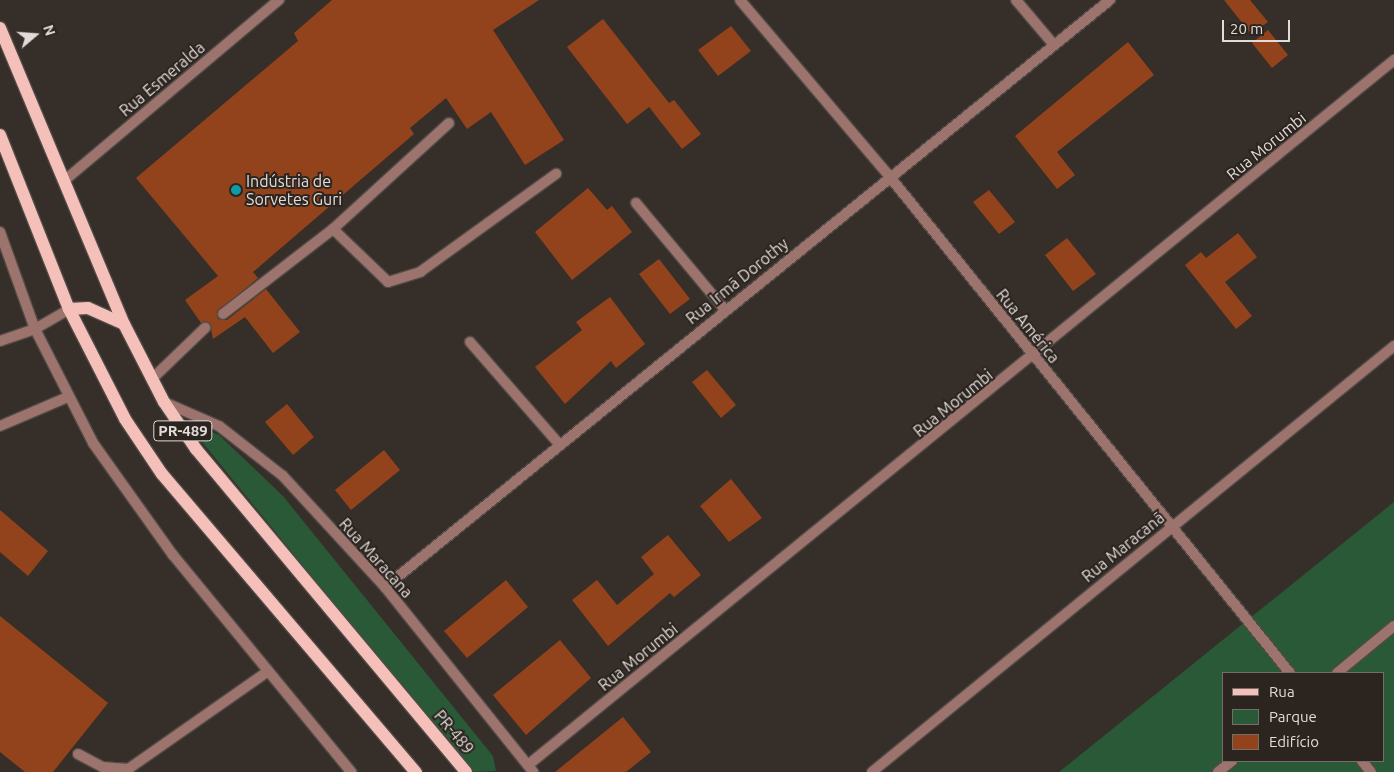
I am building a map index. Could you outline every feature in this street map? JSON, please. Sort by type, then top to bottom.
[{"type":"main road","name":"PR-489","points":[[0,28],[124,324],[164,402],[196,449],[466,772]]},
{"type":"main road","name":"PR-489","points":[[0,135],[69,309],[125,419],[162,474],[416,772]]},
{"type":"main road","points":[[69,309],[107,313],[124,324]]},
{"type":"street","name":"Rua Esmeralda","points":[[65,180],[279,0]]},
{"type":"street","name":"Rua América","points":[[740,0],[890,177],[1289,672]]},
{"type":"street","points":[[1016,0],[1054,46]]},
{"type":"street","name":"Rua Irmã Dorothy","points":[[385,588],[725,310],[1110,0]]},
{"type":"street","name":"Rua Morumbi","points":[[530,768],[1034,357],[1394,60]]},
{"type":"street","points":[[223,314],[333,229],[449,123]]},
{"type":"street","points":[[333,229],[388,282],[420,272],[556,174]]},
{"type":"street","points":[[636,204],[725,310]]},
{"type":"street","points":[[0,232],[35,329],[68,397],[128,496],[351,772]]},
{"type":"street","points":[[0,341],[35,329],[69,309]]},
{"type":"street","points":[[152,379],[205,328]]},
{"type":"street","points":[[470,342],[560,445]]},
{"type":"street","name":"Rua Maracanã","points":[[872,772],[1394,346]]},
{"type":"street","points":[[0,426],[68,397]]},
{"type":"street","name":"Rua Maracana","points":[[164,402],[219,426],[253,450],[385,588],[530,768]]},
{"type":"street","points":[[1338,672],[1394,626]]},
{"type":"street","points":[[78,754],[102,767],[127,770],[268,671]]},
{"type":"street","points":[[1218,772],[1231,762]]},
{"type":"street","points":[[1363,762],[1371,772]]},
{"type":"green space","points":[[185,421],[219,435],[283,496],[493,756],[496,771],[471,772]]},
{"type":"green space","points":[[1394,502],[1394,772],[1059,772]]},
{"type":"building","points":[[332,0],[539,0],[493,30],[564,140],[525,165],[491,112],[467,129],[446,98],[410,128],[414,134],[253,272],[258,278],[217,312],[218,319],[227,320],[266,289],[300,332],[273,353],[245,317],[213,339],[210,324],[201,323],[185,300],[218,276],[136,178],[298,41],[294,33]]},
{"type":"building","points":[[1224,0],[1250,0],[1268,22],[1251,34]]},
{"type":"building","points":[[603,19],[669,103],[674,100],[701,134],[682,149],[649,107],[627,124],[567,47]]},
{"type":"building","points":[[731,26],[751,51],[718,76],[698,50]]},
{"type":"building","points":[[1268,30],[1288,55],[1272,68],[1252,43]]},
{"type":"building","points":[[1128,42],[1154,75],[1057,152],[1075,175],[1057,189],[1015,136]]},
{"type":"building","points":[[588,188],[607,210],[612,206],[632,232],[572,280],[535,232]]},
{"type":"building","points":[[989,190],[1015,222],[999,234],[973,202]]},
{"type":"building","points":[[1238,233],[1257,257],[1225,282],[1252,316],[1236,329],[1185,265],[1201,252],[1206,258]]},
{"type":"building","points":[[1067,238],[1096,274],[1073,291],[1045,255]]},
{"type":"building","points":[[659,259],[690,299],[670,314],[639,274]]},
{"type":"building","points":[[610,297],[645,344],[616,368],[611,361],[565,404],[535,367],[582,330],[576,322]]},
{"type":"building","points":[[707,370],[736,405],[721,418],[692,382]]},
{"type":"building","points":[[287,404],[314,437],[293,455],[265,422]]},
{"type":"building","points":[[384,450],[400,470],[351,510],[335,490]]},
{"type":"building","points":[[731,479],[762,518],[729,542],[700,506]]},
{"type":"building","points":[[0,510],[48,551],[28,576],[0,552]]},
{"type":"building","points":[[668,535],[701,575],[674,597],[670,593],[608,646],[572,600],[597,580],[617,605],[654,574],[641,557]]},
{"type":"building","points":[[506,580],[528,607],[467,658],[444,631]]},
{"type":"building","points":[[0,616],[108,703],[53,772],[25,772],[0,752]]},
{"type":"building","points":[[560,640],[591,678],[526,735],[493,695]]},
{"type":"building","points":[[623,717],[651,752],[626,772],[555,772]]},
{"type":"place","name":"Indústria de Sorvetes Guri","points":[[236,190]]}]
